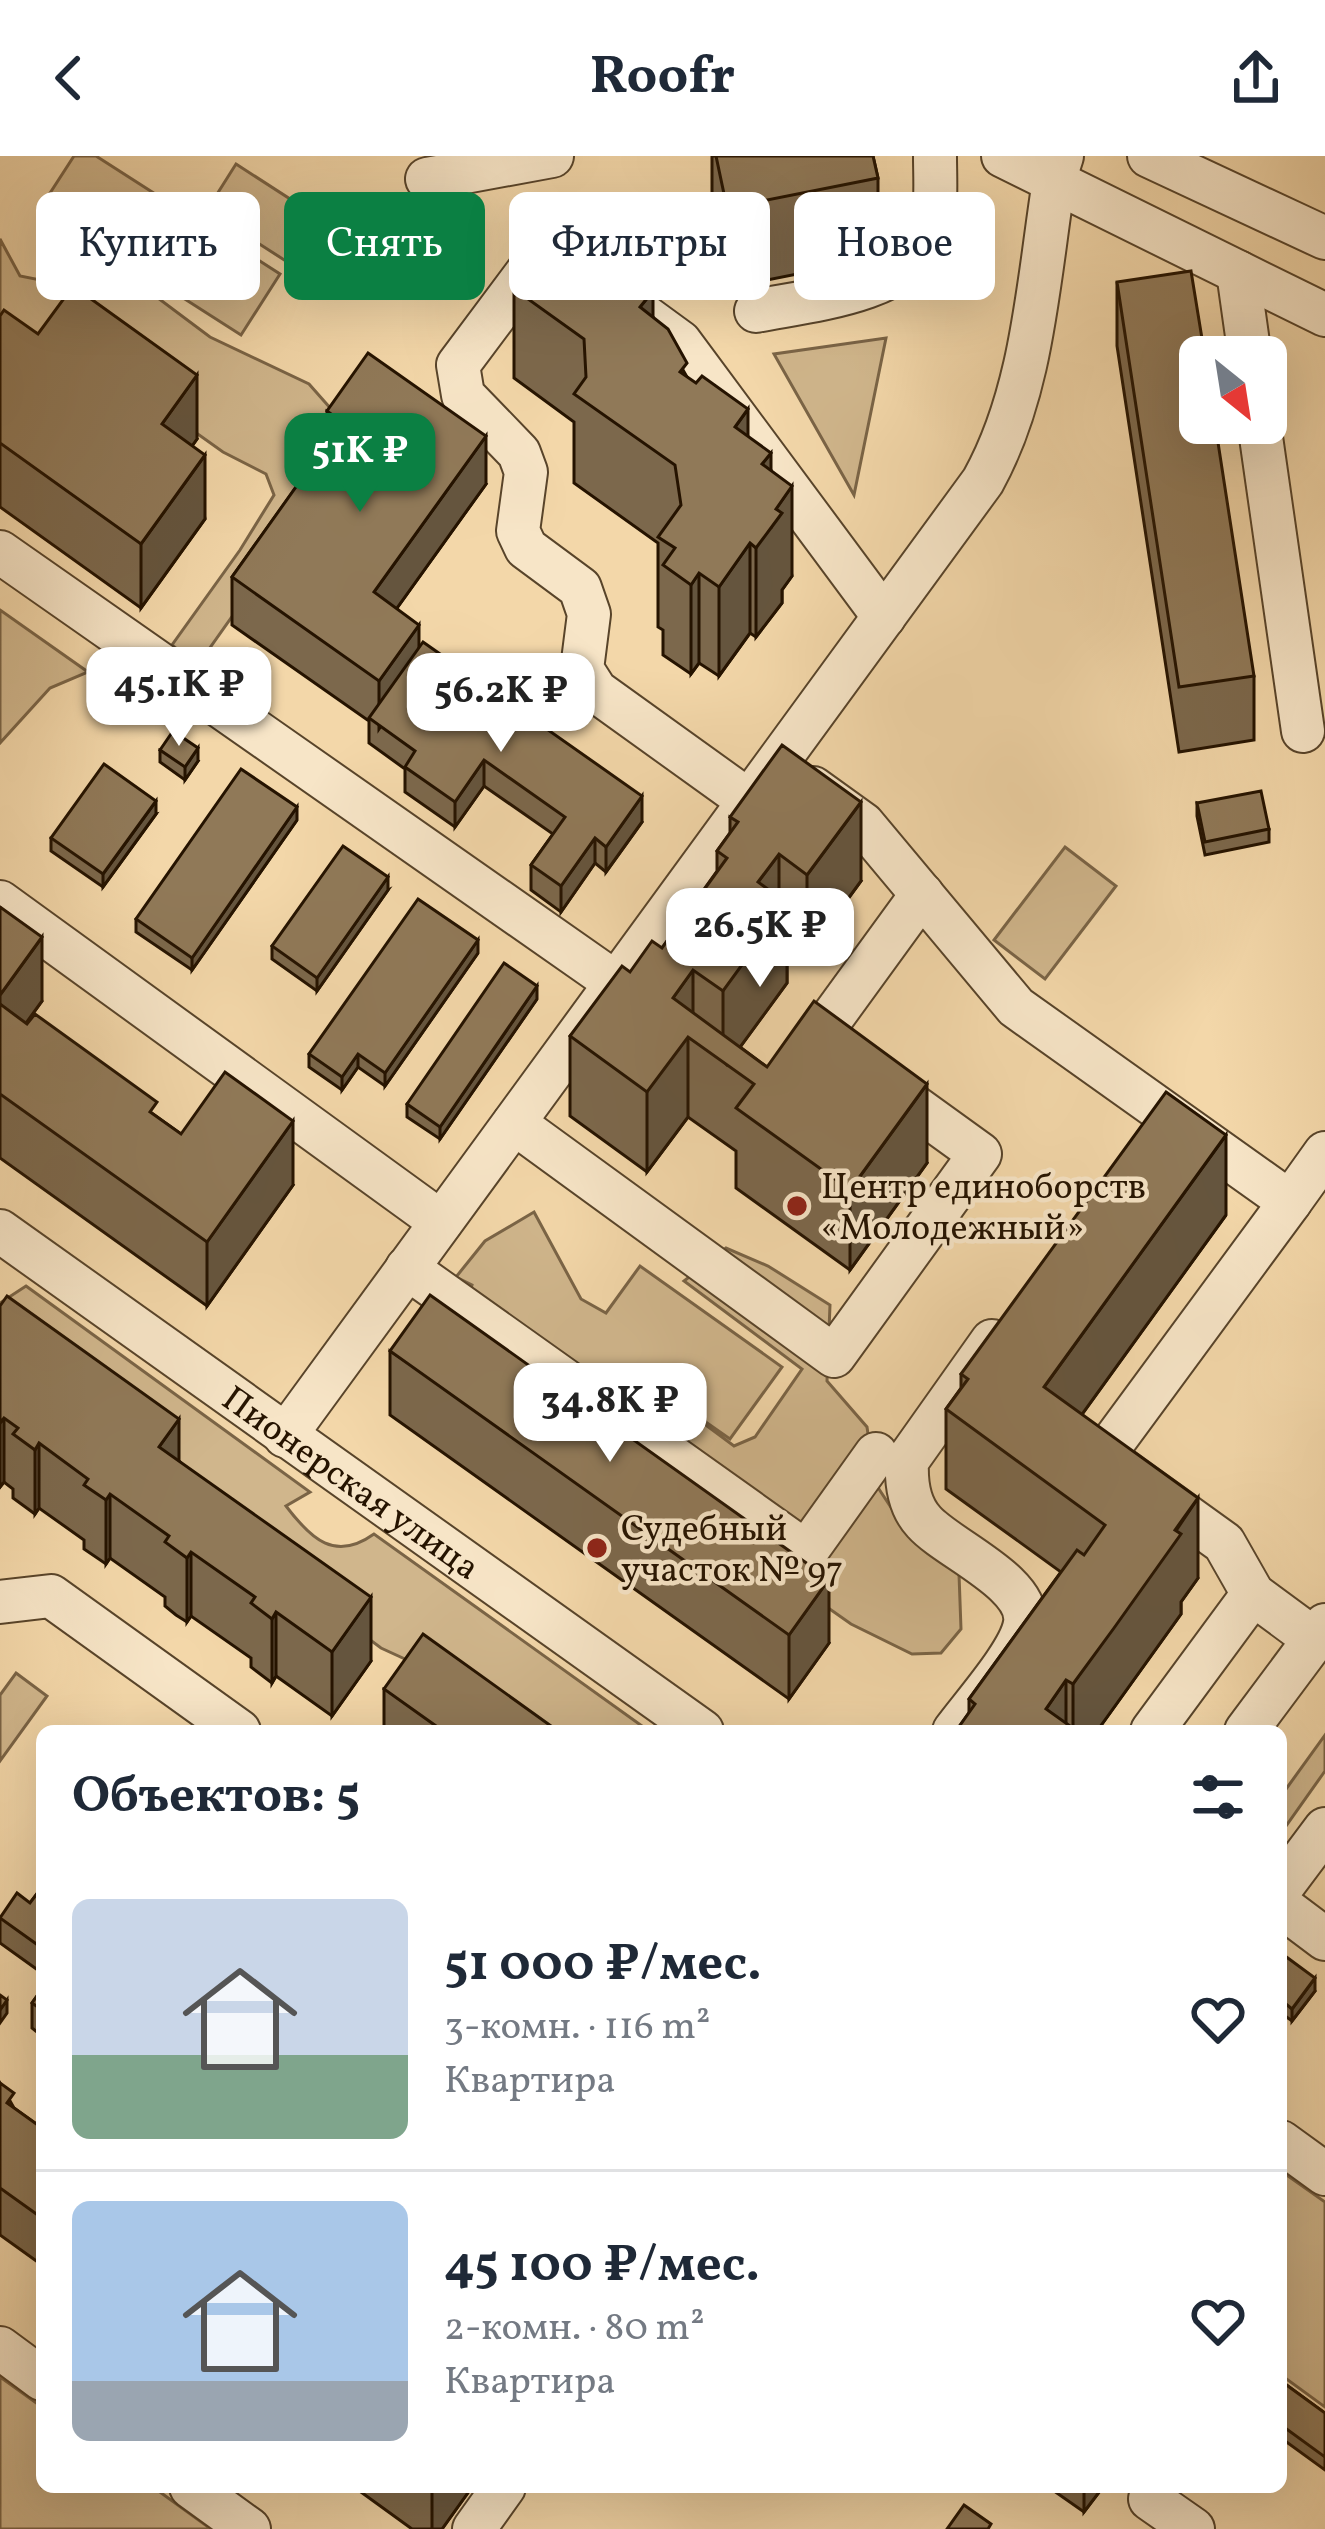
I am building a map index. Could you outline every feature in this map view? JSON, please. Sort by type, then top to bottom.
[{"type":"street","points":[[427,179],[552,156]]},
{"type":"street","points":[[756,311],[872,286],[909,264],[926,243],[934,209],[934,156]]},
{"type":"street","points":[[1003,156],[1058,169],[1238,272],[1325,315]]},
{"type":"street","points":[[1150,156],[1325,238]]},
{"type":"street","points":[[285,1436],[983,481],[1005,441],[1023,375],[1058,169]]},
{"type":"street","points":[[749,801],[596,691],[583,669],[589,614],[580,588],[526,548],[518,531],[526,472],[519,453],[464,394],[458,365],[529,270],[550,261],[577,268],[680,342],[884,617]]},
{"type":"street","points":[[1238,272],[1247,336]]},
{"type":"street","points":[[1262,444],[1303,731]]},
{"type":"street","points":[[0,552],[616,983]]},
{"type":"street","points":[[777,763],[863,824],[1016,1007],[1289,1202]]},
{"type":"street","points":[[514,1124],[834,1356],[980,1154],[818,1037],[922,894]]},
{"type":"street","points":[[0,902],[442,1222]]},
{"type":"street","points":[[1130,1148],[1157,1111]]},
{"type":"street","points":[[1250,1725],[1320,1632],[1252,1594],[1224,1543],[1103,1456],[1325,1154]]},
{"type":"street","name":"Пионерская улица","points":[[3,1238],[693,1725]]},
{"type":"street","points":[[407,1268],[806,1552],[876,1454]]},
{"type":"street","points":[[958,1725],[1020,1639],[1026,1621],[1023,1603],[1010,1587],[924,1522],[906,1485],[907,1461],[1011,1314]]},
{"type":"street","points":[[1156,1725],[1252,1594]]},
{"type":"street","points":[[0,1602],[51,1596],[231,1725]]},
{"type":"street","points":[[1287,1880],[1325,1828]]},
{"type":"street","points":[[1287,1910],[1325,1939]]},
{"type":"street","points":[[1287,2146],[1325,2174]]},
{"type":"street","points":[[0,2348],[36,2375]]},
{"type":"street","points":[[199,2493],[249,2529]]},
{"type":"street","points":[[474,2529],[500,2493]]},
{"type":"street","points":[[1150,2499],[1193,2529]]},
{"type":"shaded area","points":[[74,156],[96,156],[152,192],[51,192]]},
{"type":"shaded area","points":[[236,164],[284,195],[284,260],[260,244],[260,192],[218,192]]},
{"type":"shaded area","points":[[0,239],[20,276],[36,279],[36,300],[161,300],[210,337],[309,384],[339,418],[317,459],[333,474],[197,666],[172,645],[274,495],[266,474],[223,452],[70,343],[0,353]]},
{"type":"shaded area","points":[[260,261],[280,274],[241,335],[186,300],[260,300]]},
{"type":"shaded area","points":[[886,338],[854,495],[774,354]]},
{"type":"shaded area","points":[[0,610],[88,672],[50,688],[0,743]]},
{"type":"shaded area","points":[[1065,847],[1116,886],[1045,979],[994,940]]},
{"type":"shaded area","points":[[534,1212],[581,1299],[606,1313],[640,1266],[782,1367],[730,1439],[640,1376],[734,1446],[755,1437],[802,1369],[684,1281],[726,1248],[768,1266],[830,1305],[827,1381],[867,1427],[875,1483],[896,1515],[959,1574],[961,1629],[941,1653],[912,1654],[851,1624],[454,1345],[472,1285],[456,1277],[485,1241]]},
{"type":"shaded area","points":[[26,1286],[310,1492],[286,1506],[315,1537],[347,1546],[374,1534],[641,1725],[487,1725],[407,1660],[381,1648],[181,1499],[0,1344],[0,1303]]},
{"type":"shaded area","points":[[16,1673],[47,1696],[0,1761],[0,1695]]},
{"type":"shaded area","points":[[1325,1735],[1325,1771],[1287,1825],[1287,1788]]},
{"type":"shaded area","points":[[1287,2175],[1325,2202],[1325,2407],[1287,2379]]},
{"type":"shaded area","points":[[0,2377],[36,2403],[36,2493],[161,2493],[211,2529],[0,2529]]},
{"type":"building","points":[[716,156],[873,156],[878,178],[770,199],[770,192],[724,192]]},
{"type":"building","points":[[1191,271],[1202,336],[1179,336],[1179,444],[1218,444],[1254,676],[1179,687],[1117,282]]},
{"type":"building","points":[[63,300],[93,300],[197,375],[162,424],[205,455],[141,544],[0,443],[0,316],[4,310],[38,334]]},
{"type":"building","points":[[529,300],[646,300],[640,307],[668,329],[687,363],[680,372],[696,383],[702,376],[748,409],[735,427],[771,453],[762,464],[792,486],[776,509],[782,513],[756,548],[750,543],[719,587],[699,573],[691,585],[663,565],[675,548],[658,537],[681,505],[675,465],[574,394],[586,377],[584,339]]},
{"type":"building","points":[[368,353],[486,436],[374,592],[419,625],[379,681],[232,577],[342,422],[327,411]]},
{"type":"building","points":[[423,642],[642,796],[606,847],[595,838],[561,886],[531,865],[565,817],[484,760],[455,802],[405,767],[415,751],[369,718]]},
{"type":"building","points":[[173,731],[198,748],[185,767],[160,750]]},
{"type":"building","points":[[782,745],[861,802],[807,875],[779,854],[758,882],[787,903],[723,991],[693,970],[673,998],[767,1067],[814,1001],[927,1084],[850,1190],[736,1108],[754,1084],[688,1037],[647,1092],[570,1036],[622,966],[630,972],[652,941],[662,948],[727,858],[717,851],[738,822],[730,817]]},
{"type":"building","points":[[104,764],[156,801],[103,874],[51,838]]},
{"type":"building","points":[[241,769],[297,807],[192,958],[136,919]]},
{"type":"building","points":[[1261,791],[1269,829],[1205,842],[1197,803]]},
{"type":"building","points":[[343,846],[388,877],[317,978],[272,946]]},
{"type":"building","points":[[418,899],[478,940],[385,1073],[358,1054],[342,1077],[309,1054]]},
{"type":"building","points":[[0,907],[42,937],[0,995]]},
{"type":"building","points":[[504,963],[537,986],[440,1127],[407,1104]]},
{"type":"building","points":[[0,1004],[27,1024],[35,1014],[157,1102],[150,1112],[181,1134],[225,1072],[293,1121],[207,1242],[0,1094]]},
{"type":"building","points":[[1166,1092],[1226,1135],[1044,1387],[1198,1498],[1175,1530],[1181,1534],[1114,1628],[1073,1684],[1066,1680],[1046,1709],[1069,1725],[960,1725],[975,1704],[969,1699],[1077,1550],[1084,1555],[1105,1525],[946,1409],[968,1379],[961,1374]]},
{"type":"building","points":[[430,1295],[829,1579],[789,1635],[390,1351]]},
{"type":"building","points":[[7,1296],[179,1419],[159,1447],[371,1597],[332,1652],[276,1612],[272,1619],[251,1603],[255,1597],[191,1552],[187,1558],[165,1542],[169,1536],[110,1494],[106,1500],[84,1485],[88,1479],[39,1443],[35,1450],[13,1434],[18,1428],[4,1418],[0,1423],[0,1306]]},
{"type":"building","points":[[423,1634],[550,1725],[435,1725],[384,1689]]},
{"type":"building","points":[[17,1893],[30,1903],[36,1895],[36,1944],[0,1918]]},
{"type":"building","points":[[1287,1957],[1315,1978],[1292,2009],[1287,2005]]},
{"type":"building","points":[[0,2083],[14,2093],[7,2103],[36,2124],[36,2214],[0,2188]]},
{"type":"building","points":[[1287,2385],[1325,2413],[1325,2457],[1287,2429]]},
{"type":"building","points":[[964,2505],[991,2524],[988,2529],[947,2529]]},
{"type":"place","name":"Центр единоборств «Молодежный»","points":[[797,1206]]},
{"type":"place","name":"Судебный участок № 97","points":[[597,1548]]}]
